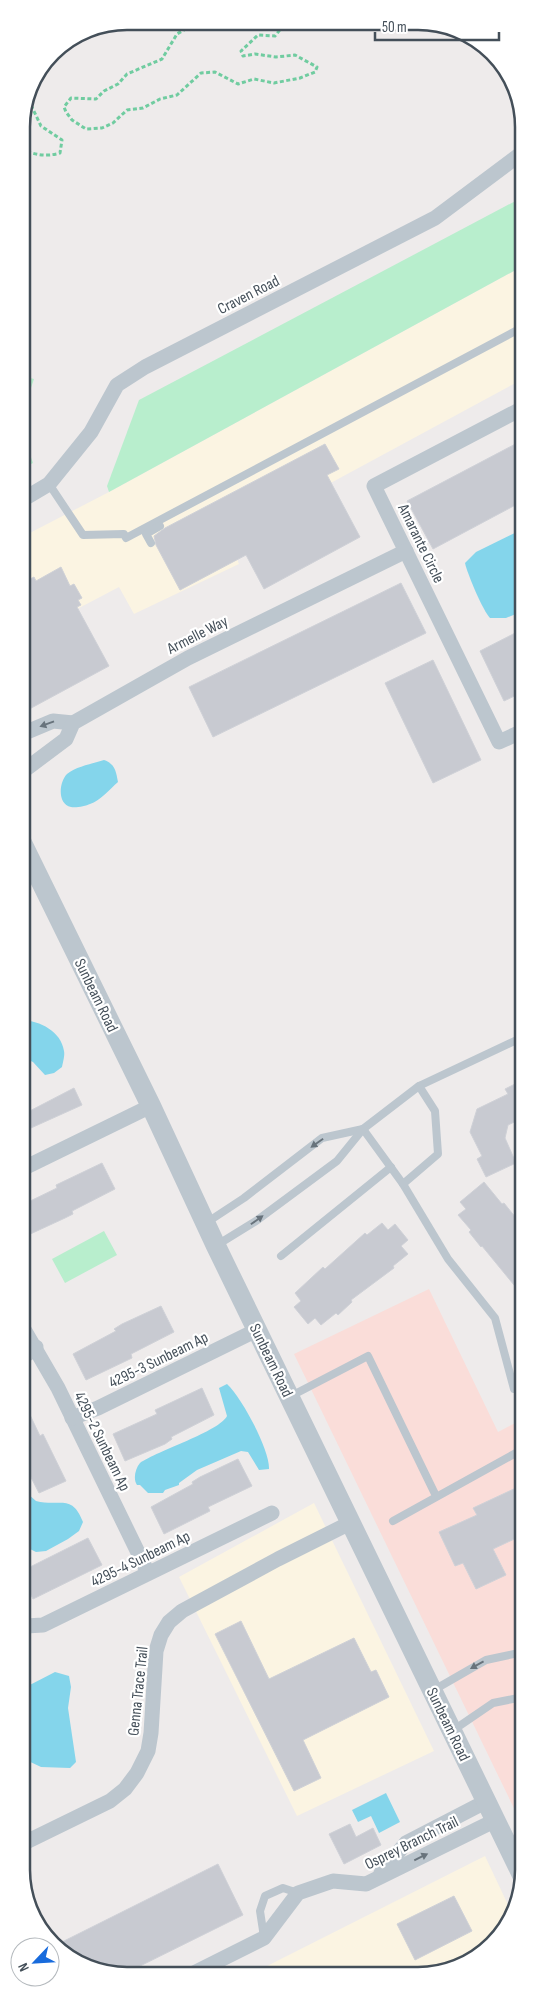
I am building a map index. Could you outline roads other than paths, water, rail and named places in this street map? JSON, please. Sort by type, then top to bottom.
[{"type":"street","name":"Craven Road","points":[[30,495],[49,484],[91,432],[117,385],[145,366],[435,218],[515,158]]},
{"type":"street","name":"Amarante Circle","points":[[515,412],[374,486],[499,742],[515,735]]},
{"type":"street","name":"Armelle Way","points":[[30,766],[66,739],[73,723],[188,658],[406,552]]},
{"type":"street","points":[[30,730],[53,720],[73,723]]},
{"type":"street","name":"Sunbeam Road","points":[[30,859],[515,1860]]},
{"type":"street","points":[[30,1165],[151,1106]]},
{"type":"street","name":"4295-3 Sunbeam Ap","points":[[72,1418],[98,1408],[257,1330]]},
{"type":"street","name":"4295-2 Sunbeam Ap","points":[[30,1338],[72,1418],[148,1573]]},
{"type":"street","points":[[30,1352],[36,1347]]},
{"type":"street","name":"4295-4 Sunbeam Ap","points":[[30,1626],[43,1625],[272,1513]]},
{"type":"street","name":"Genna Trace Trail","points":[[30,1840],[110,1801],[125,1789],[137,1773],[148,1751],[151,1733],[156,1652],[161,1635],[168,1622],[182,1610],[350,1523]]},
{"type":"street","points":[[377,1878],[406,1843],[487,1801]]},
{"type":"street","name":"Osprey Branch Trail","points":[[298,1893],[333,1881],[366,1884],[496,1820]]},
{"type":"street","points":[[206,1967],[264,1938],[298,1893]]},
{"type":"lane","points":[[151,543],[146,534],[515,330]]},
{"type":"lane","points":[[49,484],[83,534],[124,534],[126,538],[160,526]]},
{"type":"lane","points":[[216,1246],[256,1221],[337,1161],[362,1129],[420,1086],[515,1041]]},
{"type":"lane","points":[[404,1184],[438,1154],[435,1111],[420,1086]]},
{"type":"lane","points":[[362,1129],[404,1184],[448,1259],[495,1318],[515,1388]]},
{"type":"lane","points":[[205,1223],[244,1198],[322,1138],[362,1129]]},
{"type":"lane","points":[[281,1256],[391,1167]]},
{"type":"lane","points":[[289,1397],[368,1356],[436,1496]]},
{"type":"lane","points":[[393,1521],[515,1453]]},
{"type":"lane","points":[[432,1690],[486,1660],[515,1654]]},
{"type":"lane","points":[[452,1731],[493,1703],[515,1699]]},
{"type":"lane","points":[[264,1938],[260,1911],[264,1896],[284,1888],[298,1893]]},
{"type":"water","points":[[515,533],[515,614],[506,618],[490,618],[483,608],[465,563],[476,552]]},
{"type":"water","points":[[104,760],[114,768],[118,782],[94,802],[78,807],[66,805],[61,797],[61,787],[67,774],[80,767]]},
{"type":"water","points":[[30,1021],[49,1028],[59,1038],[64,1051],[62,1067],[54,1073],[45,1075],[30,1061]]},
{"type":"water","points":[[227,1384],[247,1412],[260,1437],[269,1469],[259,1470],[248,1452],[241,1451],[197,1470],[179,1483],[179,1485],[165,1490],[163,1493],[148,1493],[140,1485],[137,1485],[135,1474],[140,1463],[222,1422],[227,1416],[219,1388]]},
{"type":"water","points":[[30,1496],[36,1501],[64,1503],[74,1507],[83,1522],[79,1531],[46,1551],[36,1552],[30,1549]]},
{"type":"water","points":[[55,1672],[69,1676],[71,1687],[68,1708],[76,1762],[70,1768],[41,1767],[30,1762],[30,1685]]},
{"type":"water","points":[[386,1793],[400,1822],[379,1833],[371,1816],[358,1822],[352,1810]]}]
